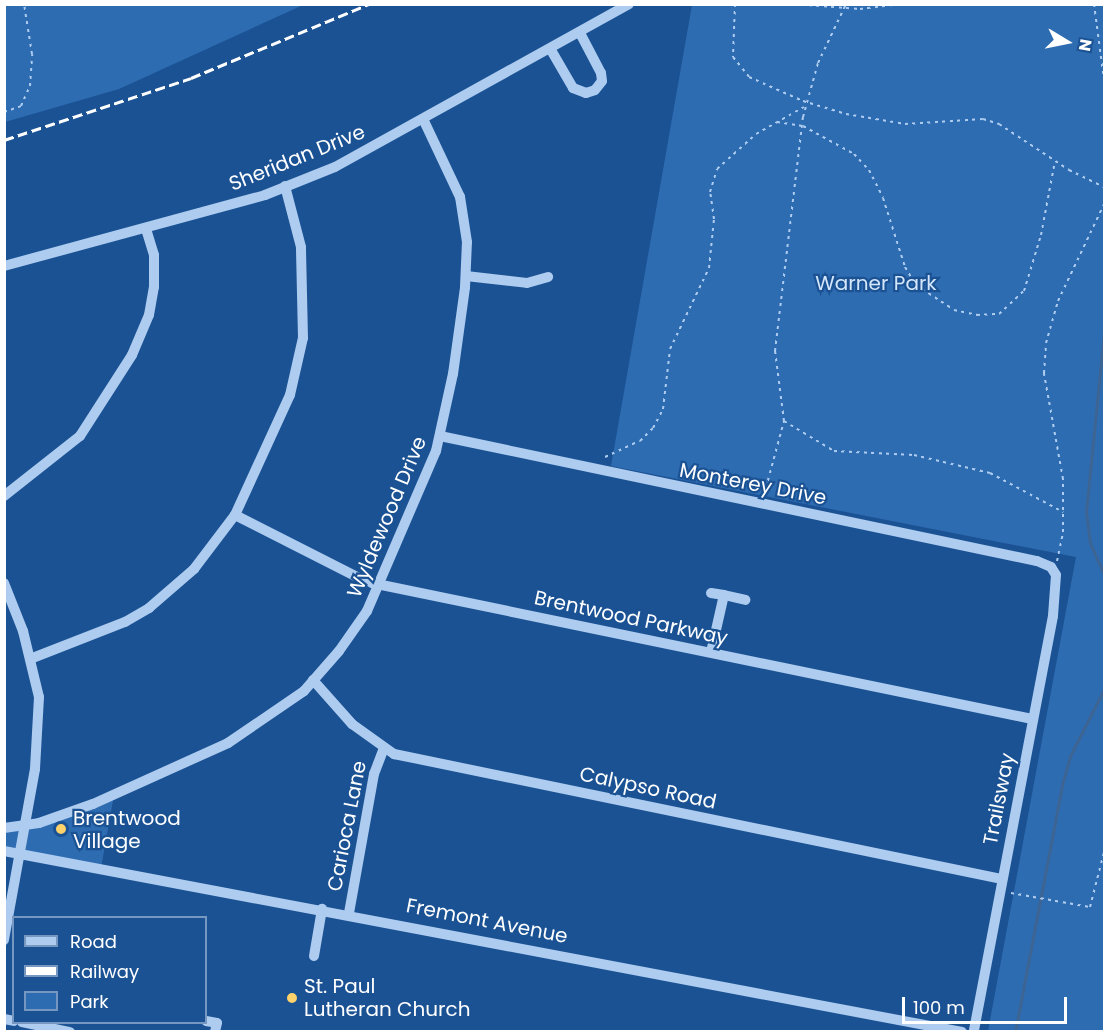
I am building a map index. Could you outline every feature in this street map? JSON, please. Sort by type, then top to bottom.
[{"type":"street","name":"Sheridan Drive","points":[[4,266],[146,229],[285,186],[335,167],[424,121],[629,4]]},
{"type":"street","points":[[551,50],[570,83],[586,93],[595,90],[602,81],[602,73],[580,33]]},
{"type":"street","name":"Wyldewood Drive","points":[[4,828],[25,826],[93,804],[228,743],[263,722],[313,680],[367,611],[419,497],[440,436],[453,374],[466,276],[467,242],[460,197],[424,121]]},
{"type":"street","points":[[30,659],[125,622],[149,608],[194,569],[235,515],[290,394],[303,338],[301,247],[285,186]]},
{"type":"street","points":[[4,496],[80,436],[135,350],[149,315],[154,287],[154,255],[146,229]]},
{"type":"street","points":[[466,276],[527,283],[548,277]]},
{"type":"street","name":"Monterey Drive","points":[[440,436],[1037,561],[1055,573]]},
{"type":"street","name":"Brentwood Parkway","points":[[235,515],[361,581],[1032,719]]},
{"type":"street","name":"Trailsway","points":[[974,1032],[1055,599],[1055,573]]},
{"type":"street","points":[[4,583],[30,659],[39,697],[39,739],[21,854],[4,940]]},
{"type":"street","points":[[711,593],[745,600]]},
{"type":"street","points":[[711,652],[724,595]]},
{"type":"street","name":"Calypso Road","points":[[313,680],[352,724],[394,754],[1002,879]]},
{"type":"street","name":"Carioca Lane","points":[[348,913],[374,774],[384,748]]},
{"type":"street","name":"Fremont Avenue","points":[[4,851],[348,913],[962,1032]]},
{"type":"street","points":[[314,956],[322,909]]},
{"type":"street","points":[[207,1021],[217,1023],[215,1032]]},
{"type":"street","points":[[27,1024],[65,1031]]},
{"type":"path","points":[[4,112],[21,106],[30,86],[32,54],[24,4]]},
{"type":"path","points":[[735,4],[731,42],[739,68],[749,77],[806,104],[905,124],[983,119],[1014,131],[1055,160],[1104,187]]},
{"type":"path","points":[[794,4],[845,6],[899,4]]},
{"type":"path","points":[[1094,4],[1104,80]]},
{"type":"path","points":[[761,504],[784,421],[775,351],[789,214],[806,104],[818,63],[845,6]]},
{"type":"path","points":[[605,457],[640,441],[653,428],[663,409],[670,349],[709,268],[714,219],[710,192],[717,169],[729,154],[806,104]]},
{"type":"path","points":[[777,122],[803,126],[844,146],[869,170],[883,198],[905,267],[916,285],[954,310],[977,315],[999,314],[1024,291],[1041,235],[1055,160]]},
{"type":"path","points":[[1057,561],[1063,512],[1060,451],[1044,373],[1046,343],[1058,301],[1104,204]]},
{"type":"path","points":[[784,421],[834,451],[914,455],[990,473],[1063,512]]},
{"type":"path","points":[[1011,893],[1090,907],[1104,852]]},
{"type":"green space","points":[[5,4],[303,5],[119,89],[5,122]]},
{"type":"green space","name":"Warner Park","points":[[692,5],[1104,5],[1104,1031],[988,1031],[1076,557],[611,466]]},
{"type":"green space","name":"Brentwood Village","points":[[114,795],[101,868],[5,846],[4,832]]},
{"type":"waterway","points":[[1104,332],[1086,511],[1090,543],[1104,574]]},
{"type":"waterway","points":[[1015,1032],[1063,781],[1070,756],[1104,689]]},
{"type":"railway","points":[[4,140],[191,78],[369,4]]},
{"type":"place","name":"Brentwood Village","points":[[61,829]]},
{"type":"place","name":"St. Paul Lutheran Church","points":[[292,998]]}]
